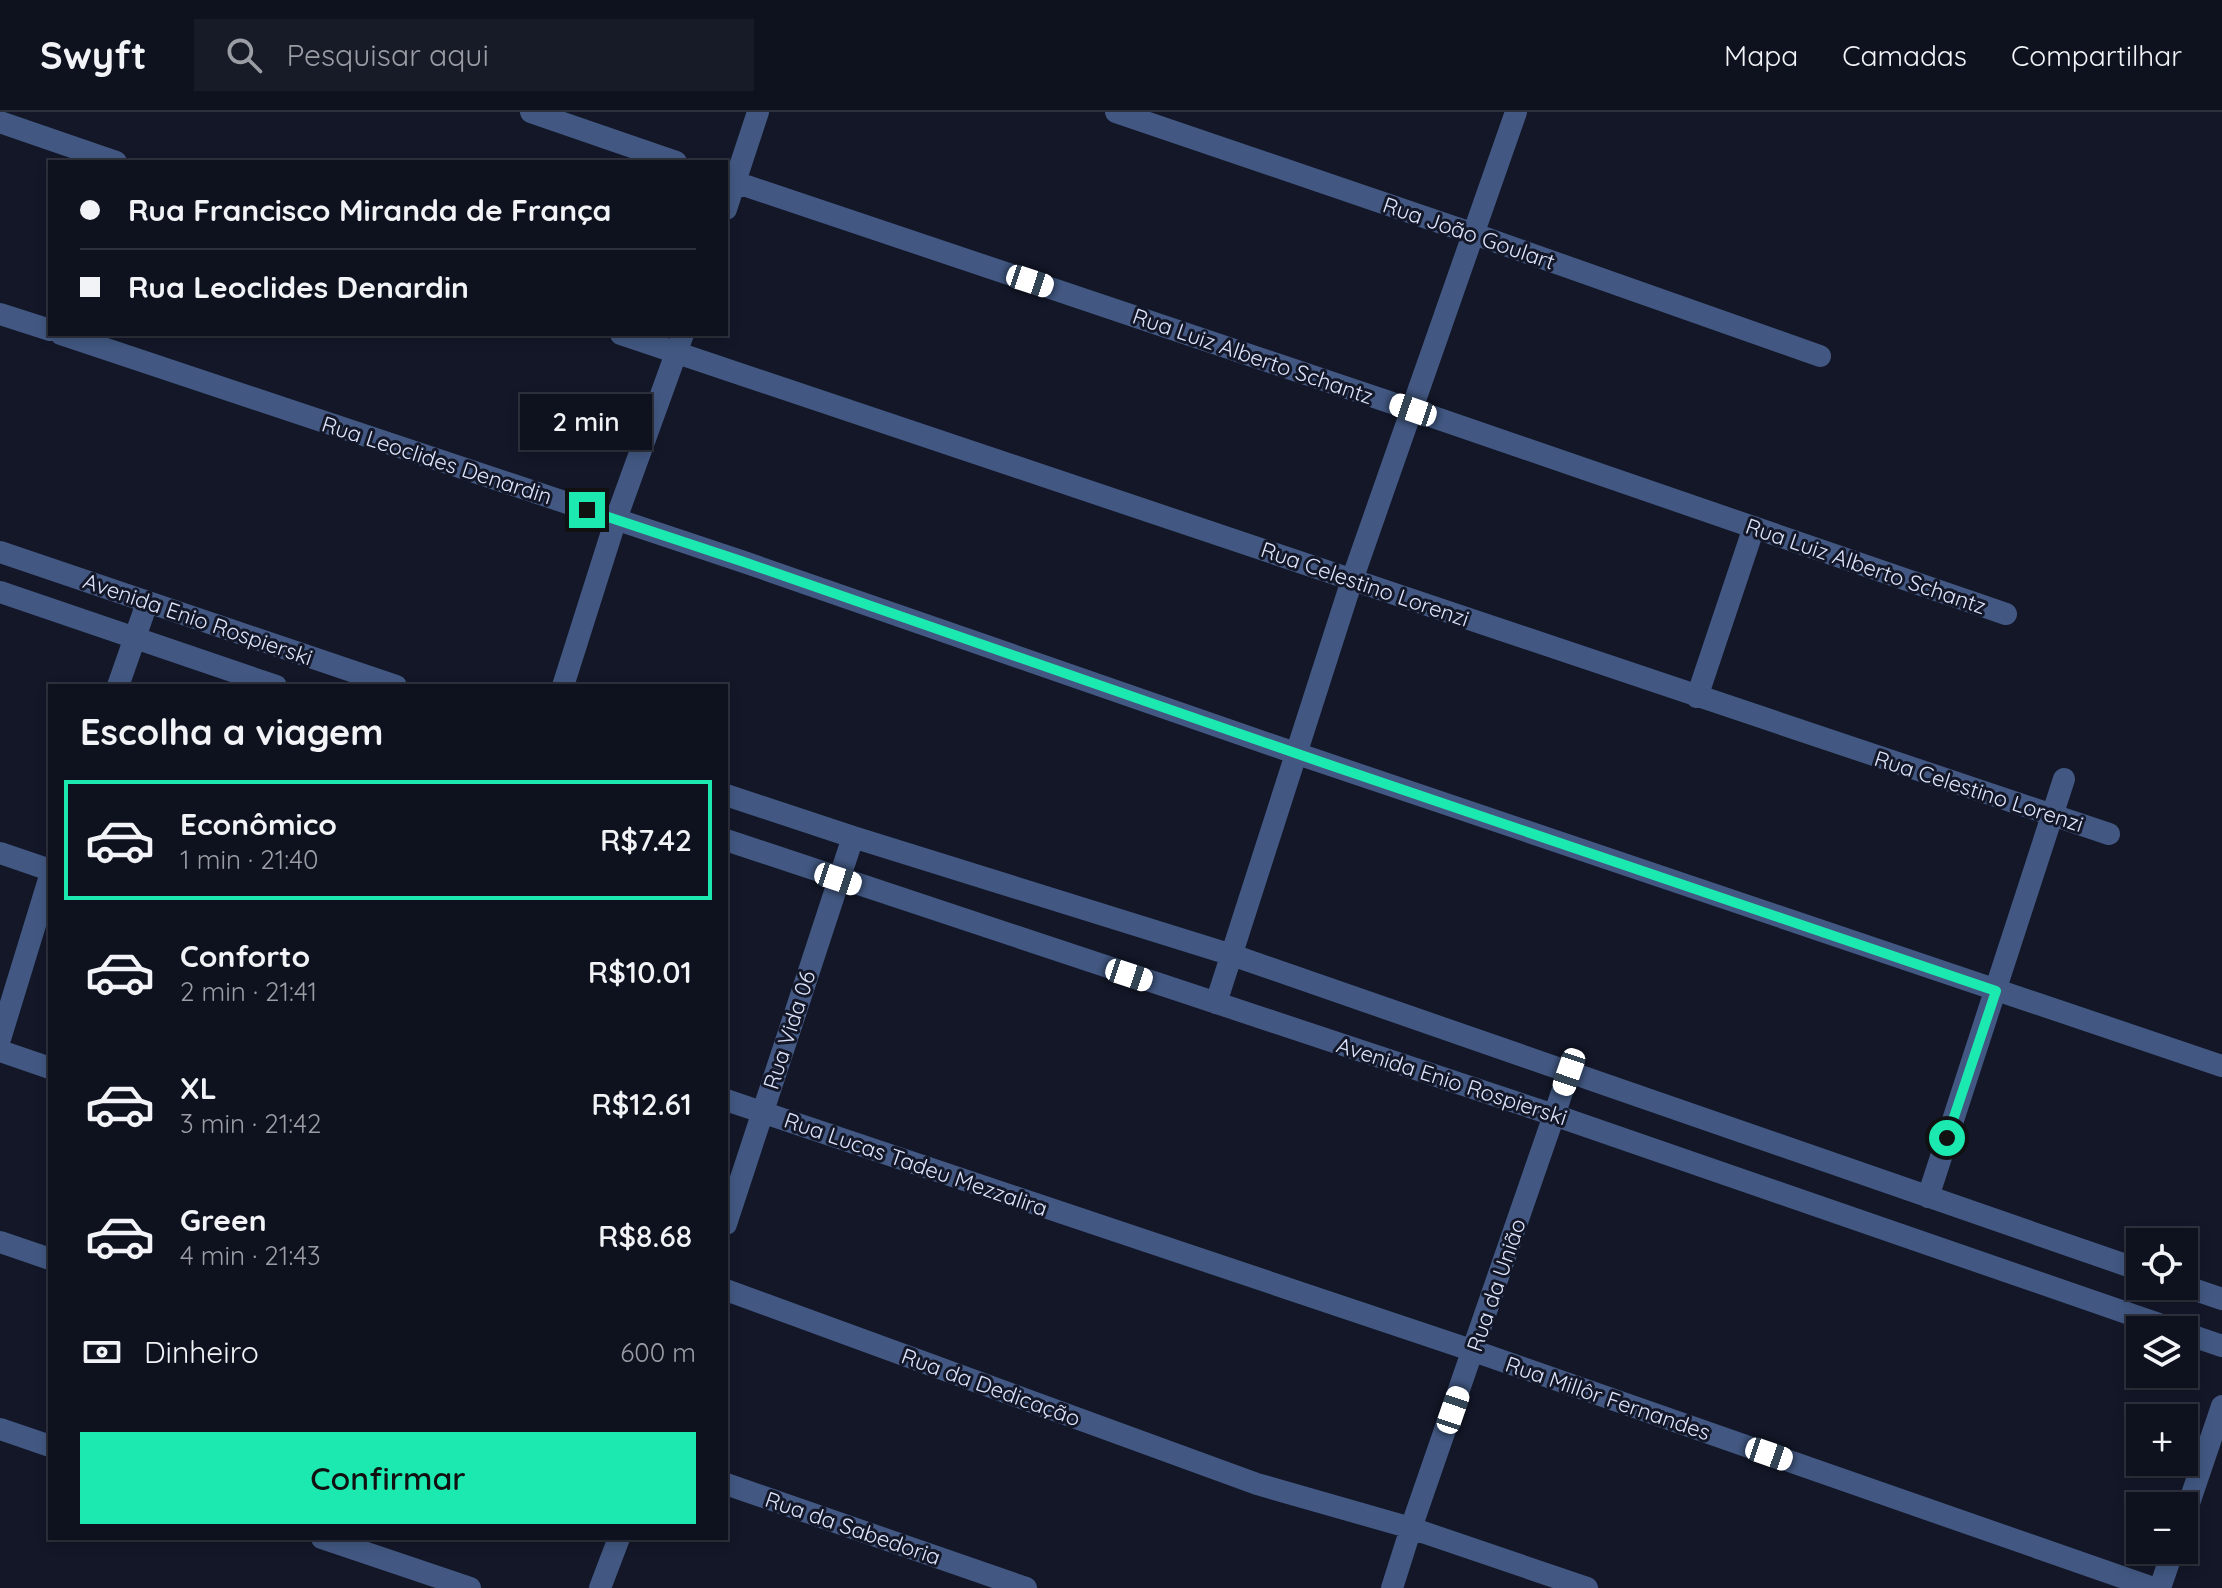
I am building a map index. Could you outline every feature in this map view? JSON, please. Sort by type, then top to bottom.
[{"type":"street","points":[[531,112],[670,160]]},
{"type":"street","points":[[730,181],[758,112]]},
{"type":"street","name":"Rua João Goulart","points":[[1116,112],[1820,356]]},
{"type":"street","points":[[1216,1003],[1352,580],[1516,112]]},
{"type":"street","points":[[0,122],[110,160]]},
{"type":"street","name":"Rua Luiz Alberto Schantz","points":[[730,181],[1413,410],[2006,614]]},
{"type":"street","points":[[0,314],[48,329]]},
{"type":"street","name":"Rua Leoclides Denardin","points":[[67,336],[616,519],[1295,753],[2222,1066]]},
{"type":"street","name":"Rua Celestino Lorenzi","points":[[633,336],[680,344],[1352,580],[2109,834]]},
{"type":"street","points":[[564,684],[616,519],[680,344]]},
{"type":"street","points":[[1697,697],[1754,527]]},
{"type":"street","name":"Avenida Enio Rospierski","points":[[0,552],[390,684]]},
{"type":"street","name":"Avenida Enio Rospierski","points":[[0,592],[270,684]]},
{"type":"street","points":[[119,684],[147,603]]},
{"type":"street","points":[[1928,1197],[2064,779]]},
{"type":"street","name":"Avenida Enio Rospierski","points":[[728,796],[1232,955],[2126,1265]]},
{"type":"street","name":"Rua Vida 06","points":[[728,1218],[853,837]]},
{"type":"street","name":"Avenida Enio Rospierski","points":[[728,841],[1554,1115],[2135,1316]]},
{"type":"street","points":[[0,853],[48,872]]},
{"type":"street","points":[[0,1039],[48,880]]},
{"type":"street","points":[[0,1051],[48,1067]]},
{"type":"street","name":"Rua da União","points":[[1392,1588],[1569,1072]]},
{"type":"street","name":"Rua Lucas Tadeu Mezzalira","points":[[728,1101],[1061,1213]]},
{"type":"street","name":"Rua Millôr Fernandes","points":[[1061,1213],[1474,1351],[2153,1588]]},
{"type":"street","points":[[0,1242],[48,1258]]},
{"type":"street","name":"Rua da Dedicação","points":[[728,1291],[1257,1484],[1411,1528],[1587,1588]]},
{"type":"street","points":[[2198,1291],[2222,1299]]},
{"type":"street","points":[[2198,1338],[2222,1346]]},
{"type":"street","points":[[2193,1492],[2222,1406]]},
{"type":"street","points":[[0,1429],[48,1445]]},
{"type":"street","name":"Rua da Sabedoria","points":[[728,1485],[1026,1588]]},
{"type":"street","points":[[328,1540],[470,1588]]},
{"type":"street","points":[[600,1588],[618,1540]]},
{"type":"street","points":[[2160,1588],[2168,1564]]},
{"type":"route","points":[[587,510],[1996,991],[1947,1138]]}]
